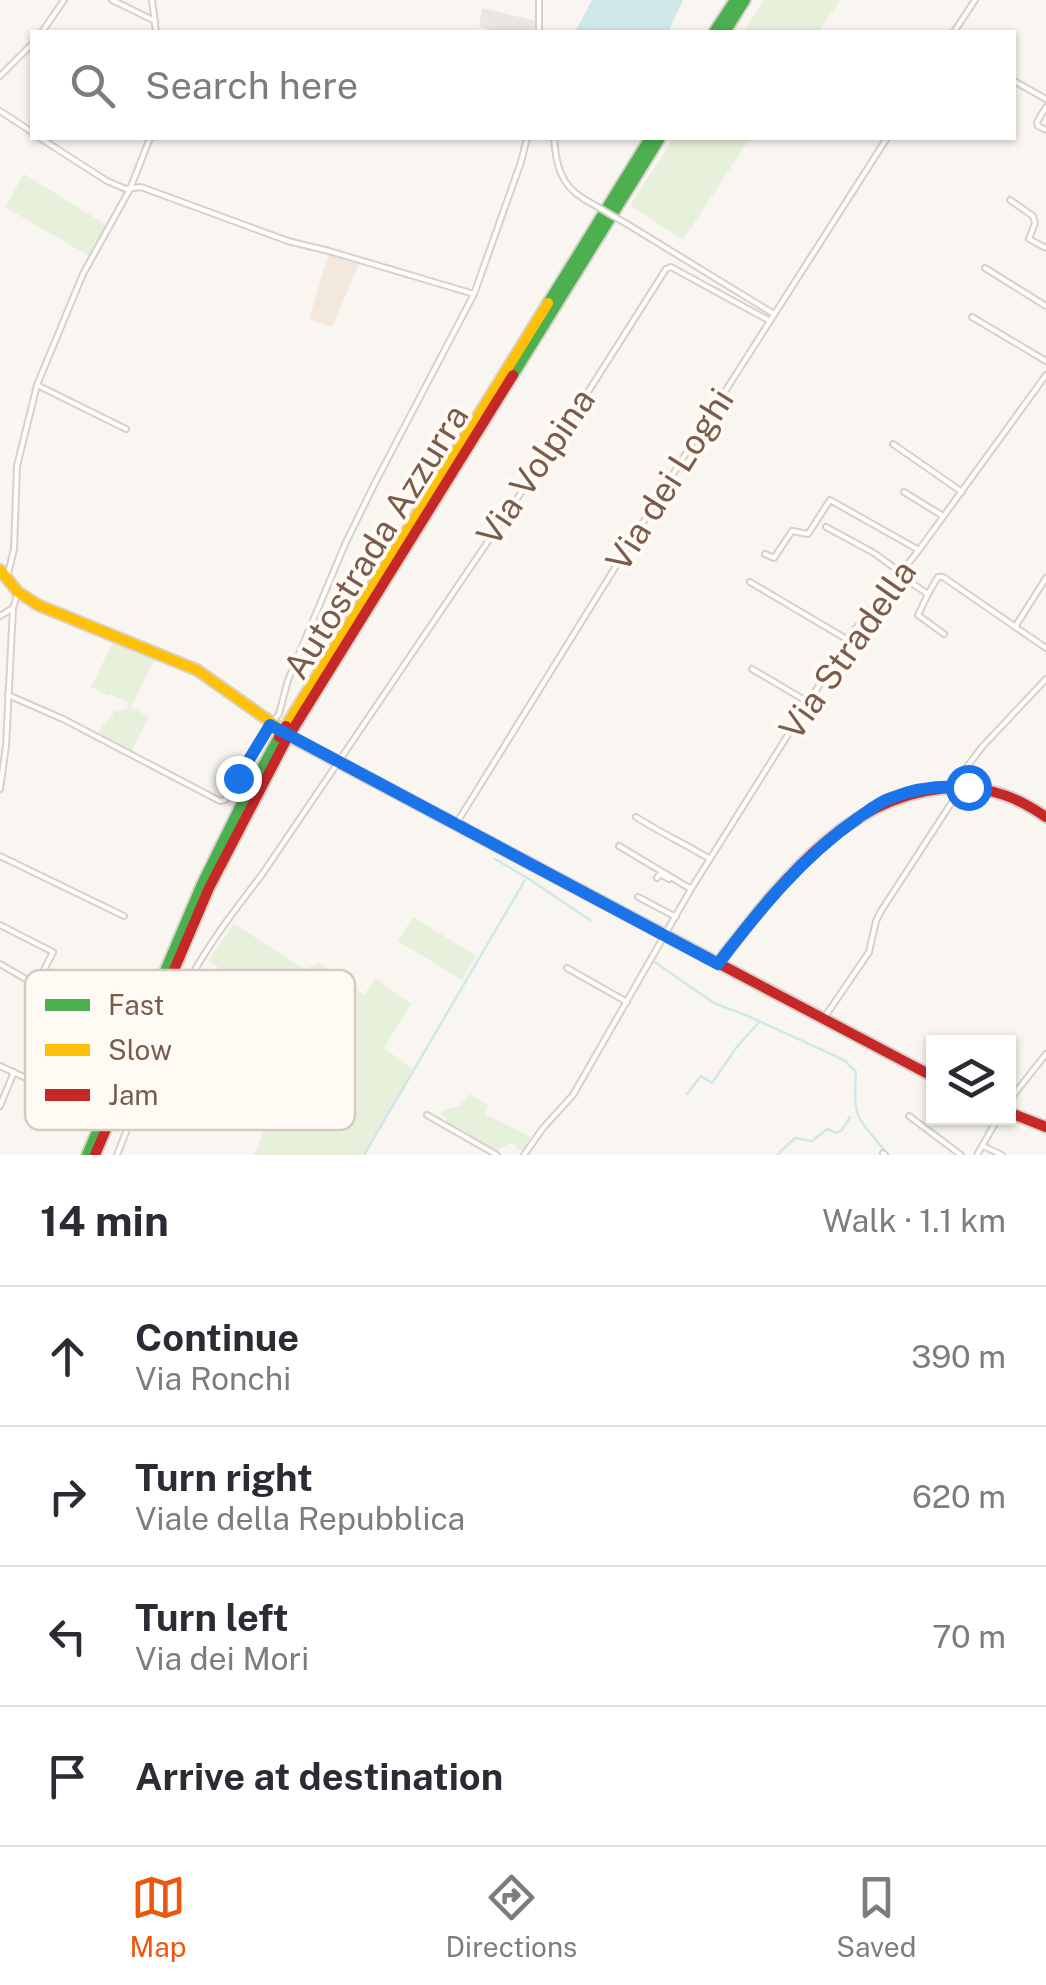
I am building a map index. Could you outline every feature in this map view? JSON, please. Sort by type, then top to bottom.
[{"type":"main road","points":[[715,30],[734,0]]},
{"type":"main road","points":[[726,30],[745,0]]},
{"type":"main road","name":"Autostrada Azzurra","points":[[166,970],[239,809],[649,140]]},
{"type":"main road","name":"Autostrada Azzurra","points":[[289,727],[659,140]]},
{"type":"main road","points":[[4,574],[18,592],[38,605],[198,670],[270,725],[926,1073]]},
{"type":"main road","name":"Autostrada Azzurra","points":[[174,970],[209,888],[282,739]]},
{"type":"main road","points":[[718,964],[782,885],[818,848],[891,798],[957,786],[1018,798],[1046,817]]},
{"type":"main road","points":[[1016,1115],[1046,1128]]},
{"type":"main road","name":"Autostrada Azzurra","points":[[87,1155],[98,1130]]},
{"type":"main road","name":"Autostrada Azzurra","points":[[95,1155],[106,1130]]},
{"type":"street","points":[[43,30],[64,0]]},
{"type":"street","points":[[112,0],[155,21]]},
{"type":"street","points":[[152,0],[156,30]]},
{"type":"street","points":[[539,30],[540,0]]},
{"type":"street","points":[[955,30],[975,0]]},
{"type":"street","points":[[0,76],[30,46]]},
{"type":"street","points":[[1016,81],[1046,99]]},
{"type":"street","points":[[1046,107],[1037,124],[1046,130]]},
{"type":"street","points":[[0,110],[30,131]]},
{"type":"street","points":[[43,140],[107,182],[130,189],[141,187],[288,241],[474,294]]},
{"type":"street","points":[[4,574],[14,549],[16,466],[38,385],[84,274],[130,189],[149,140]]},
{"type":"street","points":[[8,695],[220,801],[226,800],[279,714],[288,680],[346,542],[474,294],[526,140]]},
{"type":"street","points":[[554,140],[559,172],[574,193],[774,314]]},
{"type":"street","name":"Via dei Loghi","points":[[456,824],[886,140]]},
{"type":"street","points":[[1010,200],[1034,216],[1036,223],[1029,238],[1046,248]]},
{"type":"street","name":"Via Volpina","points":[[339,762],[567,425],[666,268],[671,267],[770,320]]},
{"type":"street","points":[[985,268],[1046,306]]},
{"type":"street","points":[[972,318],[1046,361]]},
{"type":"street","name":"Via Stradella","points":[[524,1155],[572,1094],[691,890],[848,640],[919,550],[1046,375]]},
{"type":"street","points":[[38,385],[126,429]]},
{"type":"street","points":[[893,444],[962,492]]},
{"type":"street","points":[[904,492],[944,516]]},
{"type":"street","points":[[764,554],[774,558],[792,531],[808,534],[830,500],[919,550]]},
{"type":"street","points":[[826,527],[874,552],[928,594]]},
{"type":"street","points":[[944,634],[918,615],[942,576],[1046,648]]},
{"type":"street","points":[[1015,627],[1046,578]]},
{"type":"street","points":[[750,582],[848,640]]},
{"type":"street","points":[[0,789],[13,608],[18,592]]},
{"type":"street","points":[[0,616],[13,608]]},
{"type":"street","points":[[752,670],[808,702]]},
{"type":"street","points":[[823,1019],[869,952],[876,921],[982,747],[1046,679]]},
{"type":"street","points":[[196,970],[339,762]]},
{"type":"street","points":[[636,817],[710,859]]},
{"type":"street","points":[[619,846],[691,890]]},
{"type":"street","points":[[0,856],[124,916]]},
{"type":"street","points":[[657,878],[660,874],[691,890]]},
{"type":"street","points":[[638,897],[676,917]]},
{"type":"street","points":[[0,925],[53,952],[44,970]]},
{"type":"street","points":[[0,964],[25,979]]},
{"type":"street","points":[[568,968],[627,1002]]},
{"type":"street","points":[[1016,1092],[1046,1054]]},
{"type":"street","points":[[0,1066],[25,1078]]},
{"type":"street","points":[[0,1106],[14,1072]]},
{"type":"street","points":[[428,1115],[498,1155]]},
{"type":"street","points":[[908,1116],[961,1155]]},
{"type":"street","points":[[977,1155],[994,1125]]},
{"type":"street","points":[[118,1155],[127,1130]]},
{"type":"street","points":[[983,1146],[1002,1155]]},
{"type":"shaded area","points":[[482,8],[536,21],[534,30],[479,27]]},
{"type":"shaded area","points":[[329,253],[360,262],[332,327],[309,319]]},
{"type":"green space","points":[[764,0],[840,0],[819,30],[744,30]]},
{"type":"green space","points":[[673,140],[749,140],[683,240],[630,205]]},
{"type":"green space","points":[[24,174],[106,225],[89,256],[5,207]]},
{"type":"green space","points":[[114,640],[156,657],[131,707],[149,717],[131,751],[98,734],[113,712],[127,709],[129,703],[91,687]]},
{"type":"green space","points":[[413,917],[476,956],[462,980],[398,941]]},
{"type":"green space","points":[[234,924],[305,969],[320,963],[330,970],[222,970],[208,960]]},
{"type":"green space","points":[[375,978],[411,1004],[384,1048],[414,1070],[364,1155],[254,1155],[265,1130],[355,1130],[355,988],[364,995]]},
{"type":"green space","points":[[469,1094],[488,1105],[485,1114],[531,1137],[523,1151],[510,1143],[493,1149],[448,1125],[441,1115],[444,1110],[460,1106]]},
{"type":"water","points":[[592,0],[683,0],[669,30],[576,30]]},
{"type":"waterway","points":[[495,859],[590,920]]},
{"type":"waterway","points":[[364,1155],[525,880]]},
{"type":"waterway","points":[[653,961],[714,1003],[844,1060],[856,1072],[855,1101],[860,1118],[888,1155]]},
{"type":"waterway","points":[[687,1094],[701,1076],[712,1083],[759,1022]]},
{"type":"waterway","points":[[777,1155],[795,1138],[812,1141],[827,1129],[837,1133],[850,1117]]},
{"type":"traffic: fast","points":[[715,30],[735,0]]},
{"type":"traffic: fast","points":[[726,30],[745,0]]},
{"type":"traffic: fast","points":[[548,303],[649,140]]},
{"type":"traffic: fast","points":[[513,375],[659,140]]},
{"type":"traffic: fast","points":[[166,970],[202,884],[279,737]]},
{"type":"traffic: fast","points":[[87,1155],[98,1130]]},
{"type":"traffic: slow","points":[[286,726],[548,303]]},
{"type":"traffic: slow","points":[[0,570],[18,592],[38,605],[197,670],[295,739],[697,952]]},
{"type":"traffic: jam","points":[[293,729],[513,375]]},
{"type":"traffic: jam","points":[[279,737],[286,726]]},
{"type":"traffic: jam","points":[[285,742],[293,729]]},
{"type":"traffic: jam","points":[[174,970],[209,888],[285,742]]},
{"type":"traffic: jam","points":[[718,963],[792,873],[851,822],[884,804],[921,792],[972,788],[1005,795],[1046,817]]},
{"type":"traffic: jam","points":[[697,952],[926,1073]]},
{"type":"traffic: jam","points":[[1016,1115],[1046,1127]]},
{"type":"traffic: jam","points":[[95,1155],[106,1130]]},
{"type":"route","points":[[238,778],[270,725],[718,964],[796,870],[838,831],[891,798],[935,787],[968,787]]}]
